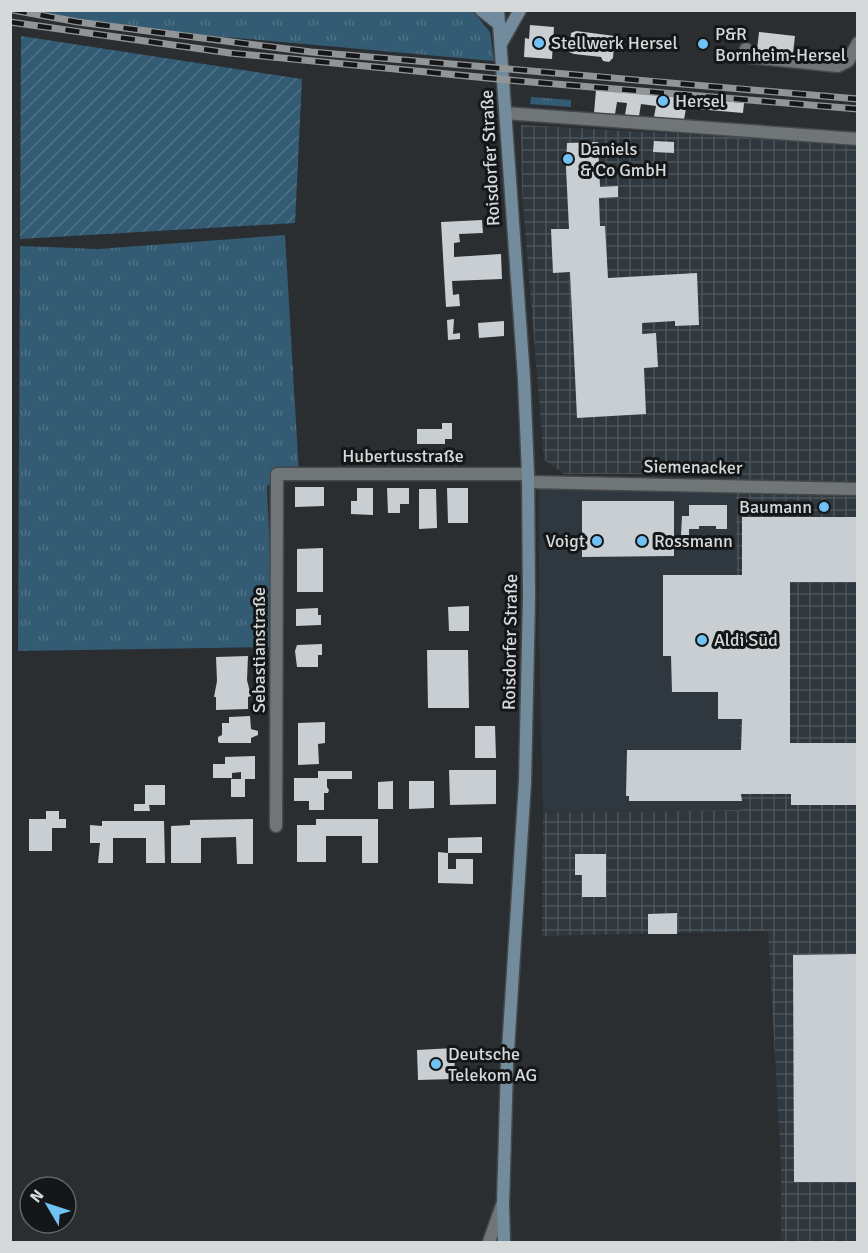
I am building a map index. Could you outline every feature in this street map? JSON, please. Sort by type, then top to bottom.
[{"type":"main road","points":[[481,10],[500,25]]},
{"type":"main road","name":"Roisdorfer Straße","points":[[498,10],[524,378],[529,598],[525,782],[507,1066],[502,1204],[504,1242]]},
{"type":"main road","points":[[502,42],[520,10]]},
{"type":"street","points":[[746,49],[750,57],[838,66],[848,61],[858,43]]},
{"type":"street","points":[[506,113],[858,138]]},
{"type":"street","name":"Hubertusstraße","points":[[277,474],[528,478]]},
{"type":"street","name":"Sebastianstraße","points":[[276,826],[277,474]]},
{"type":"street","name":"Siemenacker","points":[[528,478],[858,489]]},
{"type":"street","points":[[489,1242],[502,1204]]},
{"type":"shaded area","points":[[521,125],[857,145],[857,1242],[781,1242],[781,1164],[768,931],[542,936],[543,813],[741,810],[735,474],[564,474],[544,460],[522,192]]},
{"type":"shaded area","points":[[539,487],[737,492],[741,810],[543,813],[539,635]]},
{"type":"green space","points":[[20,11],[473,11],[490,32],[494,61],[203,35]]},
{"type":"green space","points":[[21,36],[302,79],[295,223],[20,239]]},
{"type":"green space","points":[[531,97],[571,100],[571,107],[530,104]]},
{"type":"green space","points":[[285,235],[299,474],[277,474],[267,487],[274,647],[18,651],[20,246],[98,249]]},
{"type":"building","name":"Stellwerk Hersel","points":[[530,25],[554,27],[552,59],[524,57],[525,38],[529,39]]},
{"type":"building","points":[[576,31],[615,36],[613,58],[609,62],[603,61],[601,57],[569,52],[571,33]]},
{"type":"building","points":[[759,32],[795,36],[793,53],[757,50]]},
{"type":"building","name":"Hersel","points":[[596,90],[744,103],[743,113],[686,108],[684,120],[654,117],[656,106],[641,104],[639,116],[625,115],[627,103],[617,102],[615,114],[594,113]]},
{"type":"building","points":[[654,141],[674,142],[674,153],[653,152]]},
{"type":"building","points":[[598,142],[600,187],[618,186],[618,197],[599,198],[600,226],[605,226],[608,278],[697,273],[699,325],[675,326],[675,321],[642,323],[642,334],[656,333],[658,367],[644,368],[646,414],[577,418],[570,272],[553,273],[551,229],[569,229],[567,143]]},
{"type":"building","points":[[482,220],[483,233],[459,234],[460,242],[454,243],[454,257],[501,254],[502,279],[452,281],[453,295],[459,294],[460,306],[446,307],[441,222]]},
{"type":"building","points":[[454,319],[453,334],[460,333],[460,339],[448,340],[447,320]]},
{"type":"building","points":[[504,321],[504,336],[479,338],[478,323]]},
{"type":"building","points":[[442,423],[452,423],[452,439],[445,439],[445,444],[417,444],[417,429],[442,429]]},
{"type":"building","points":[[295,487],[324,487],[324,506],[295,507]]},
{"type":"building","points":[[357,488],[373,488],[373,515],[351,514],[351,501],[357,501]]},
{"type":"building","points":[[387,488],[409,488],[409,504],[400,504],[400,513],[388,513]]},
{"type":"building","points":[[447,488],[468,488],[468,523],[448,523]]},
{"type":"building","points":[[419,489],[436,489],[437,528],[419,529]]},
{"type":"building","name":"Rossmann","points":[[582,501],[674,501],[674,556],[582,557]]},
{"type":"building","points":[[689,505],[727,505],[727,529],[716,529],[716,526],[699,526],[699,529],[689,529],[689,535],[681,535],[682,516],[689,516]]},
{"type":"building","points":[[742,517],[858,517],[858,582],[790,582],[790,743],[858,743],[858,805],[791,805],[791,794],[741,794],[742,801],[629,801],[629,796],[626,796],[627,750],[741,750],[742,719],[718,719],[718,692],[672,692],[671,656],[663,656],[663,575],[742,575]]},
{"type":"building","points":[[323,548],[323,592],[297,592],[297,549]]},
{"type":"building","points":[[469,606],[469,631],[449,631],[448,607]]},
{"type":"building","points":[[318,608],[321,625],[296,626],[296,609]]},
{"type":"building","points":[[322,644],[322,655],[318,655],[318,667],[297,667],[295,651],[297,645]]},
{"type":"building","points":[[427,650],[468,650],[469,708],[428,708]]},
{"type":"building","points":[[248,656],[247,680],[251,696],[248,697],[248,709],[216,710],[216,697],[214,697],[217,681],[216,657]]},
{"type":"building","points":[[250,716],[251,729],[258,731],[258,735],[251,738],[251,743],[219,743],[218,737],[222,735],[222,723],[229,723],[229,717]]},
{"type":"building","points":[[325,722],[325,743],[318,744],[319,764],[298,765],[298,723]]},
{"type":"building","points":[[475,726],[495,726],[496,758],[475,758]]},
{"type":"building","points":[[255,756],[255,779],[245,779],[245,797],[231,797],[231,779],[241,779],[241,772],[232,773],[232,778],[213,778],[213,764],[225,764],[225,757]]},
{"type":"building","points":[[449,770],[496,770],[496,804],[450,805]]},
{"type":"building","points":[[318,771],[352,771],[352,779],[327,779],[329,790],[328,793],[324,793],[324,810],[309,810],[309,801],[294,801],[294,778],[318,778]]},
{"type":"building","points":[[393,781],[393,809],[378,809],[378,782]]},
{"type":"building","points":[[409,781],[434,781],[434,808],[409,809]]},
{"type":"building","points":[[145,785],[165,785],[165,805],[149,805],[150,811],[134,811],[134,804],[145,804]]},
{"type":"building","points":[[46,811],[59,811],[59,819],[66,819],[66,828],[52,828],[52,851],[29,851],[29,819],[46,819]]},
{"type":"building","points":[[253,819],[253,864],[237,864],[236,837],[201,838],[201,863],[171,863],[171,826],[190,825],[190,820]]},
{"type":"building","points":[[316,819],[378,819],[378,863],[362,863],[362,836],[326,836],[326,862],[297,862],[297,825],[316,825]]},
{"type":"building","points":[[102,821],[164,821],[165,863],[146,863],[146,838],[113,838],[113,863],[98,863],[100,843],[90,843],[90,825],[102,826]]},
{"type":"building","points":[[482,837],[482,853],[448,853],[448,838]]},
{"type":"building","points":[[438,852],[448,853],[448,869],[456,869],[456,859],[473,859],[473,884],[438,883]]},
{"type":"building","points":[[575,854],[606,854],[606,897],[582,897],[582,875],[575,875]]},
{"type":"building","points":[[677,913],[677,934],[648,934],[648,914]]},
{"type":"building","points":[[858,954],[858,1182],[794,1182],[793,955]]},
{"type":"building","name":"Deutsche Telekom AG","points":[[454,1048],[455,1079],[418,1080],[417,1050]]},
{"type":"railway","points":[[13,10],[78,22],[311,52],[858,99]]},
{"type":"railway","points":[[10,22],[230,53],[519,81],[858,109]]},
{"type":"place","name":"Stellwerk Hersel","points":[[539,43]]},
{"type":"place","name":"P&R Bornheim-Hersel","points":[[703,44]]},
{"type":"place","name":"Hersel","points":[[663,101]]},
{"type":"place","name":"Daniels & Co GmbH","points":[[568,159]]},
{"type":"place","name":"Baumann","points":[[824,507]]},
{"type":"place","name":"Voigt","points":[[597,541]]},
{"type":"place","name":"Rossmann","points":[[642,541]]},
{"type":"place","name":"Aldi Süd","points":[[702,640]]},
{"type":"place","name":"Deutsche Telekom AG","points":[[436,1064]]}]
